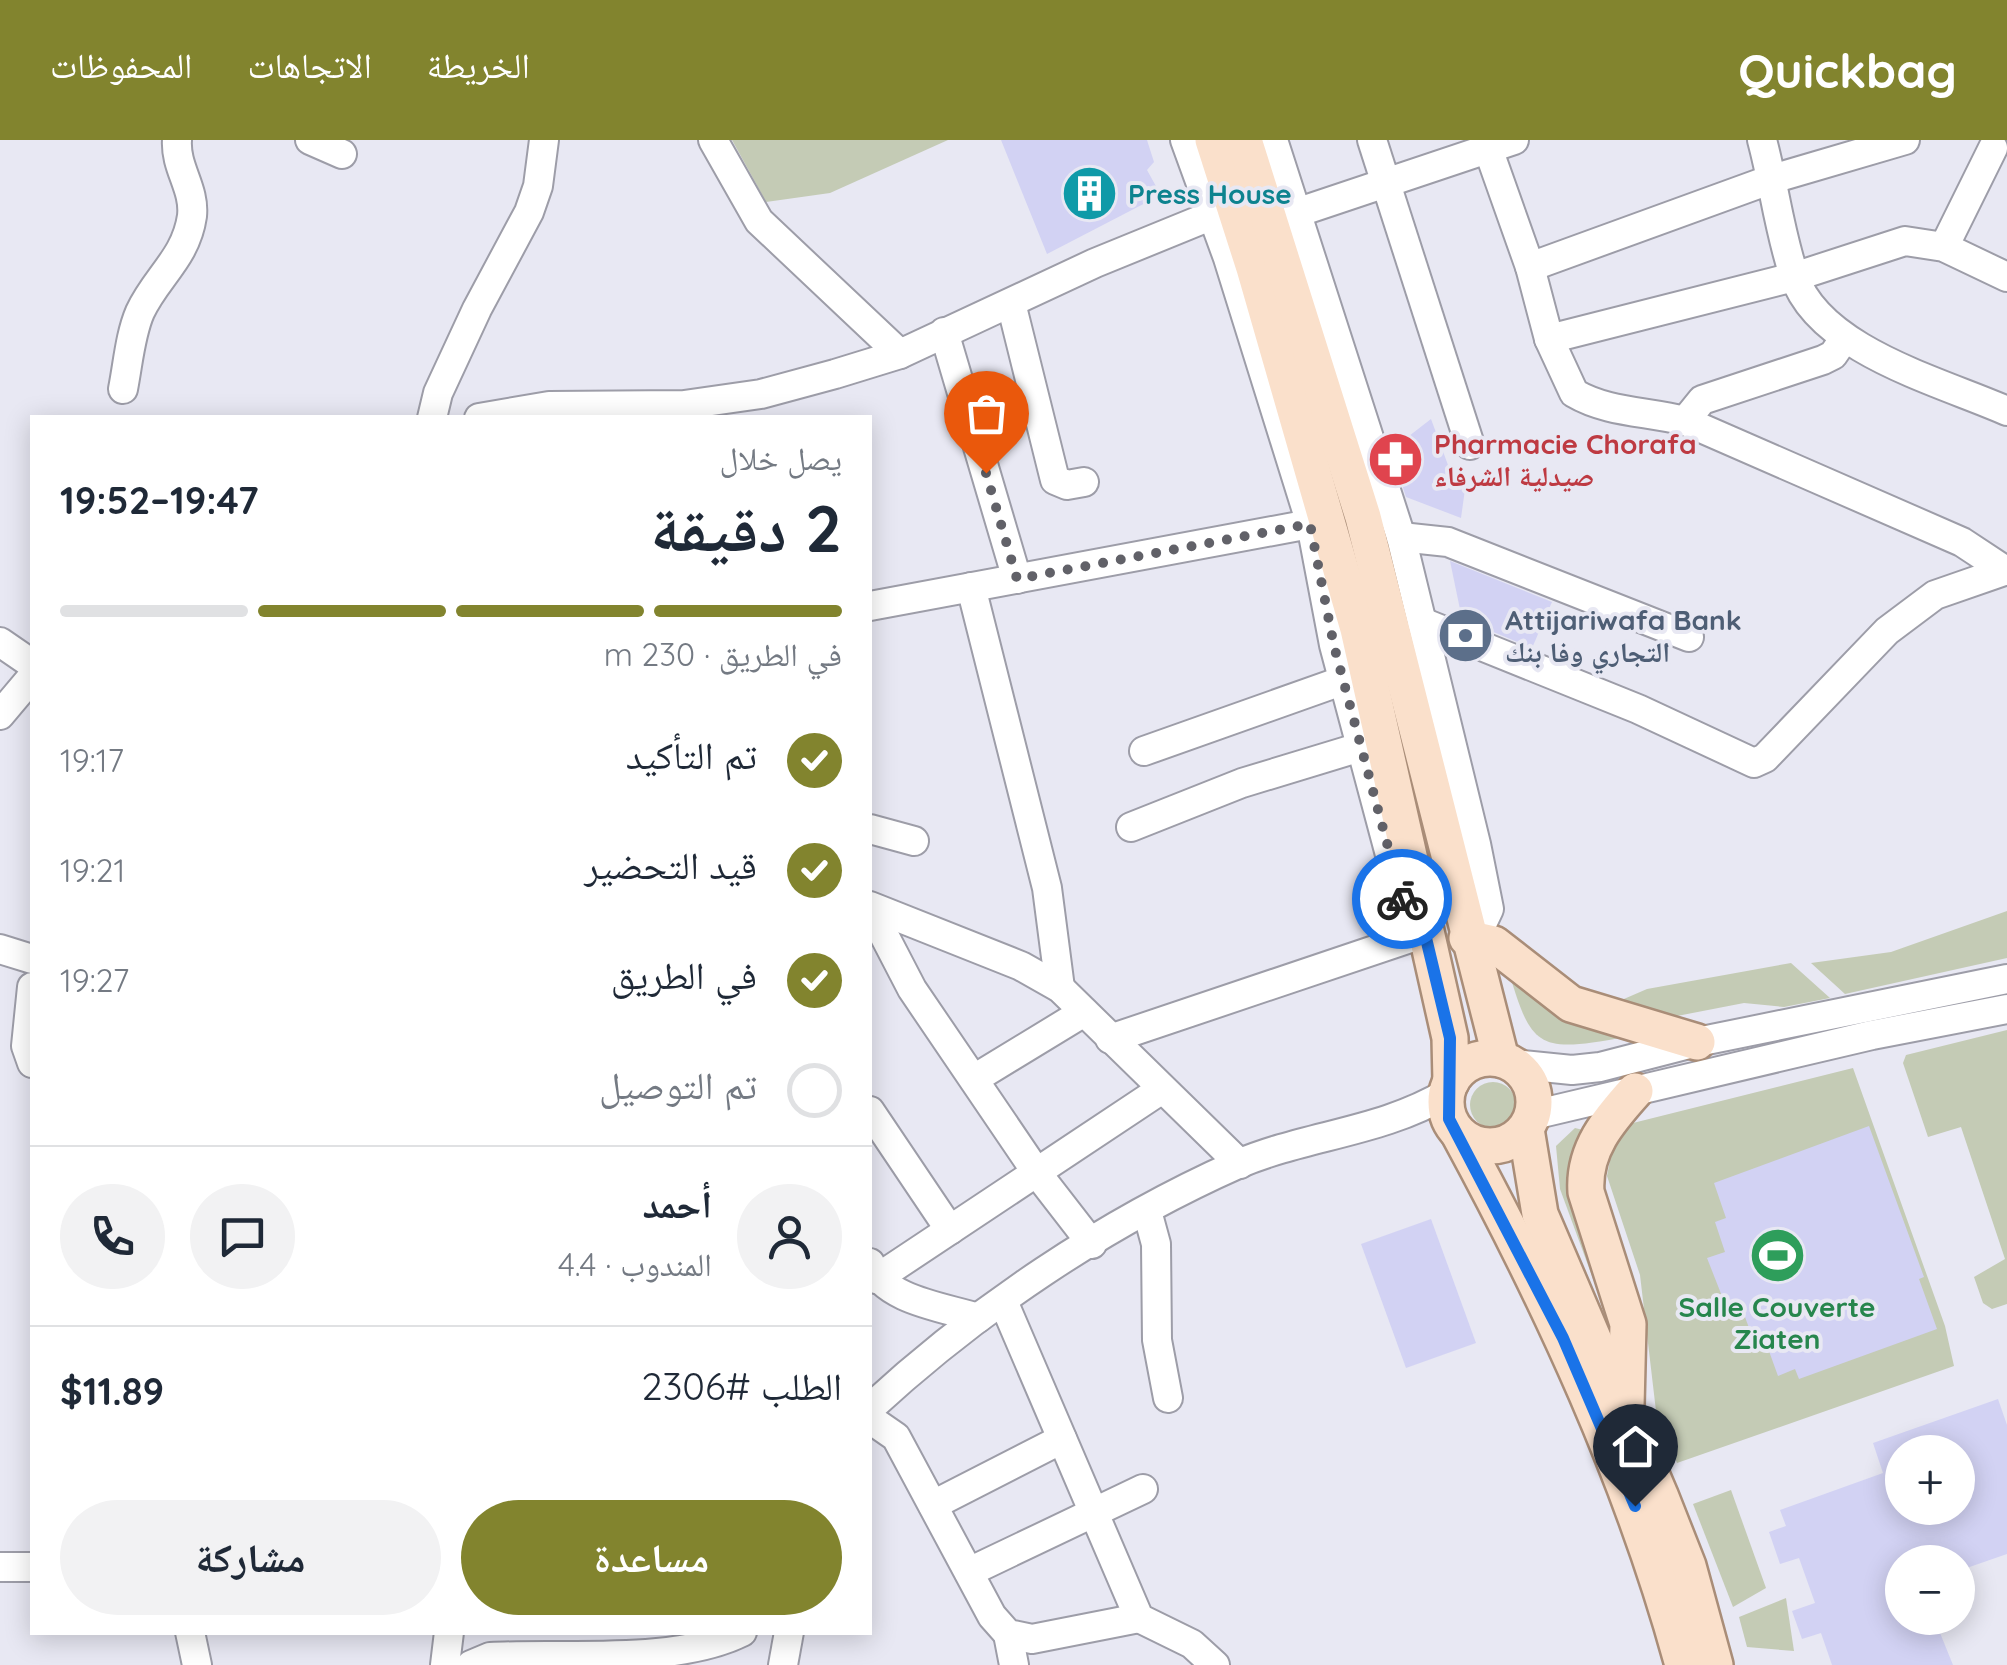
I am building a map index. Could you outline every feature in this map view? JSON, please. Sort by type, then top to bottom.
[{"type":"main road","points":[[1212,140],[1222,211],[1319,523],[1418,936],[1450,1038],[1446,1106],[1563,1338],[1635,1506],[1684,1665]]},
{"type":"main road","points":[[1244,140],[1363,517],[1507,1062],[1532,1086],[1530,1122],[1540,1214],[1688,1566],[1715,1665]]},
{"type":"main road","points":[[1474,926],[1481,938],[1571,1004],[1697,1042]]},
{"type":"main road","points":[[1449,1088],[1472,1062],[1507,1062]]},
{"type":"main road","points":[[1624,1412],[1630,1364],[1628,1324],[1586,1192],[1584,1171],[1598,1138],[1635,1091]]},
{"type":"main road","points":[[1457,1132],[1486,1147],[1501,1146],[1530,1122]]},
{"type":"street","points":[[122,388],[141,310],[170,271],[192,217],[191,195],[176,158],[177,140]]},
{"type":"street","points":[[310,140],[342,154]]},
{"type":"street","points":[[433,415],[438,393],[477,309],[529,212],[538,186],[544,140]]},
{"type":"street","points":[[712,140],[759,221],[900,354]]},
{"type":"street","points":[[496,415],[549,406],[685,411],[764,406],[900,354],[1222,211],[1185,140]]},
{"type":"street","points":[[1273,140],[1401,537],[1422,622],[1474,926]]},
{"type":"street","points":[[1372,140],[1470,445]]},
{"type":"street","points":[[1762,140],[1794,277],[1812,312],[1844,339],[2007,411]]},
{"type":"street","points":[[1530,267],[1772,178],[1905,140]]},
{"type":"street","points":[[1299,212],[1495,142],[1549,339],[1574,393],[1612,410],[1649,412],[1685,422],[1962,542],[2007,570]]},
{"type":"street","points":[[1944,248],[1992,148]]},
{"type":"street","points":[[1549,339],[1794,277],[1905,241],[1944,248],[2007,278]]},
{"type":"street","points":[[1011,304],[1055,480],[1067,485],[1084,482]]},
{"type":"street","points":[[944,332],[1017,579]]},
{"type":"street","points":[[1685,422],[1702,400],[1823,360],[1833,355],[1844,339]]},
{"type":"street","points":[[872,606],[1319,523]]},
{"type":"street","points":[[1401,537],[1448,542],[1689,636]]},
{"type":"street","points":[[1422,622],[1638,709],[1754,763],[1765,758],[1887,631],[1935,595],[2007,570]]},
{"type":"street","points":[[971,587],[1047,888],[1060,988]]},
{"type":"street","points":[[0,642],[30,663]]},
{"type":"street","points":[[1144,751],[1357,675]]},
{"type":"street","points":[[0,714],[30,680]]},
{"type":"street","points":[[1131,827],[1242,783],[1372,743]]},
{"type":"street","points":[[872,830],[914,841]]},
{"type":"street","points":[[872,908],[1021,966],[1060,988],[1240,1164]]},
{"type":"street","points":[[872,917],[879,954],[1092,1244]]},
{"type":"street","points":[[1110,1039],[1418,936]]},
{"type":"street","points":[[0,949],[30,958]]},
{"type":"street","points":[[1507,1062],[1572,1070],[1600,1067],[1697,1042],[2007,979]]},
{"type":"street","points":[[23,1050],[30,1001]]},
{"type":"street","points":[[1530,1122],[1635,1091],[2007,1009]]},
{"type":"street","points":[[974,1079],[1084,1012]]},
{"type":"street","points":[[872,1406],[938,1346],[1147,1210],[1240,1164],[1393,1119],[1449,1088]]},
{"type":"street","points":[[978,1318],[895,1291],[873,1270],[950,1230],[1162,1089]]},
{"type":"street","points":[[872,1114],[950,1230]]},
{"type":"street","points":[[1393,1119],[1457,1132]]},
{"type":"street","points":[[1147,1210],[1156,1244],[1156,1340],[1168,1398]]},
{"type":"street","points":[[1003,1301],[1138,1618]]},
{"type":"street","points":[[872,1420],[896,1437],[992,1616],[1008,1634],[1014,1665]]},
{"type":"street","points":[[933,1504],[1062,1440]]},
{"type":"street","points":[[969,1572],[1143,1489]]},
{"type":"street","points":[[0,1568],[30,1567]]},
{"type":"street","points":[[1008,1634],[1032,1639],[1138,1618],[1192,1644],[1215,1665]]},
{"type":"street","points":[[191,1635],[196,1665]]},
{"type":"street","points":[[445,1665],[449,1635]]},
{"type":"street","points":[[471,1665],[490,1657],[560,1662],[593,1645],[684,1653],[727,1642],[738,1635]]},
{"type":"street","points":[[783,1665],[788,1635]]},
{"type":"green space","points":[[732,140],[948,140],[830,193],[766,202]]},
{"type":"green space","points":[[2007,911],[2007,958],[1845,994],[1811,963],[1891,952]]},
{"type":"green space","points":[[1506,962],[1625,1037],[1572,1045],[1541,1038],[1522,1012]]},
{"type":"green space","points":[[1791,963],[1830,998],[1784,1007],[1744,1003],[1677,1016],[1610,1005],[1647,989]]},
{"type":"green space","points":[[2007,1030],[2007,1304],[1992,1309],[1983,1303],[1974,1277],[2005,1259],[1961,1127],[1928,1137],[1903,1063],[1906,1055]]},
{"type":"green space","name":"Salle Couverte Ziaten","points":[[1853,1068],[1945,1326],[1954,1366],[1677,1463],[1656,1411],[1640,1275],[1607,1176],[1613,1145],[1633,1123]]},
{"type":"green space","points":[[1493,1082],[1509,1089],[1516,1105],[1509,1121],[1493,1128],[1477,1121],[1470,1105],[1477,1089]]},
{"type":"green space","points":[[1575,1128],[1583,1130],[1610,1325],[1560,1189],[1556,1146]]},
{"type":"green space","points":[[1731,1490],[1766,1588],[1733,1607],[1693,1504]]},
{"type":"green space","points":[[1786,1598],[1794,1651],[1747,1647],[1739,1617]]},
{"type":"building","name":"Press House","points":[[1001,140],[1147,140],[1154,162],[1147,170],[1157,188],[1155,198],[1047,254]]},
{"type":"building","points":[[1431,419],[1448,465],[1467,475],[1461,518],[1406,497],[1391,450]]},
{"type":"building","points":[[1450,561],[1552,602],[1532,648],[1462,619]]},
{"type":"building","points":[[1869,1126],[1924,1277],[1919,1279],[1937,1329],[1799,1379],[1795,1369],[1778,1376],[1765,1340],[1755,1344],[1742,1309],[1729,1314],[1707,1258],[1725,1252],[1715,1222],[1726,1218],[1714,1183]]},
{"type":"building","points":[[1431,1219],[1476,1343],[1406,1368],[1361,1244]]},
{"type":"building","points":[[1998,1399],[2007,1425],[2007,1554],[1975,1565],[1975,1545],[1885,1545],[1885,1635],[1941,1635],[1953,1665],[1832,1665],[1821,1633],[1802,1639],[1792,1611],[1815,1603],[1799,1558],[1780,1564],[1769,1532],[1786,1526],[1780,1510],[1883,1473],[1873,1443],[1885,1439],[1885,1525],[1975,1525],[1975,1435],[1896,1435]]},
{"type":"way so far","points":[[986,473],[1017,579],[1310,524],[1330,610],[1334,646],[1346,678],[1360,746],[1402,899]]},
{"type":"place","name":"Press House","points":[[1089,193]]},
{"type":"place","name":"Pharmacie Chorafa صيدلية الشرفاء","points":[[1395,459]]},
{"type":"place","name":"Attijariwafa Bank التجاري وفا بنك","points":[[1466,635]]},
{"type":"place","name":"Salle Couverte Ziaten","points":[[1777,1255]]},
{"type":"route","points":[[1402,899],[1412,938],[1425,934],[1450,1038],[1451,1082],[1446,1106],[1449,1119],[1563,1338],[1635,1506]]}]
